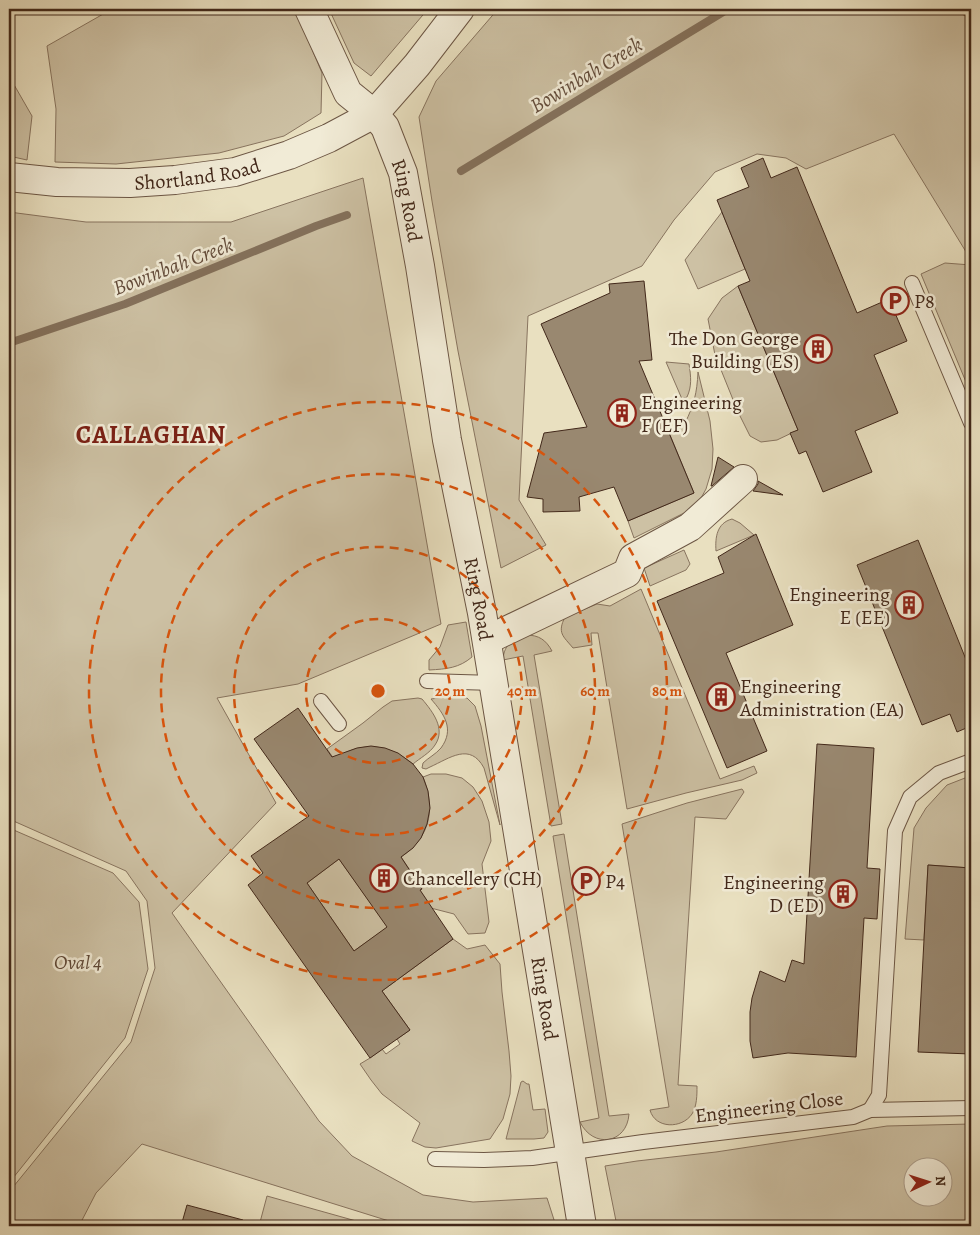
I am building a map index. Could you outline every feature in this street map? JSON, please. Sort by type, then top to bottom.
[{"type":"street","name":"Ring Road","points":[[309,9],[348,93],[374,114],[385,127],[404,173],[447,440],[487,640],[582,1226]]},
{"type":"street","points":[[374,114],[417,65],[460,9]]},
{"type":"street","name":"Shortland Road","points":[[9,177],[58,182],[130,183],[175,180],[235,172],[329,138],[374,114]]},
{"type":"street","points":[[487,640],[627,573],[634,558],[690,527],[743,479]]},
{"type":"lane","points":[[912,282],[971,423]]},
{"type":"lane","points":[[427,681],[494,683]]},
{"type":"lane","points":[[321,701],[338,724]]},
{"type":"lane","points":[[870,1110],[879,1095],[895,831],[910,797],[939,773],[971,761]]},
{"type":"lane","name":"Engineering Close","points":[[435,1159],[484,1160],[532,1158],[643,1142],[854,1117],[870,1110],[971,1108]]},
{"type":"green space","points":[[112,9],[295,9],[322,73],[321,113],[284,136],[219,153],[116,164],[55,162],[56,109],[47,46]]},
{"type":"green space","points":[[329,9],[428,9],[371,76],[354,63]]},
{"type":"green space","points":[[498,9],[971,9],[971,260],[894,134],[806,169],[786,158],[757,154],[715,172],[674,220],[642,266],[528,316],[519,500],[546,545],[501,568],[458,351],[419,117],[436,81]]},
{"type":"green space","points":[[9,76],[32,116],[27,160],[9,156]]},
{"type":"green space","points":[[363,178],[441,624],[298,684],[217,698],[276,803],[172,913],[319,1121],[352,1156],[423,1195],[473,1202],[547,1198],[556,1226],[405,1226],[142,1144],[96,1193],[79,1226],[9,1226],[9,1192],[131,1042],[155,968],[147,901],[126,871],[9,819],[9,212],[86,222],[231,222]]},
{"type":"green space","points":[[722,212],[745,269],[698,289],[685,260]]},
{"type":"green space","points":[[945,263],[971,265],[971,394],[921,274]]},
{"type":"green space","points":[[738,286],[798,430],[777,440],[761,442],[750,436],[715,355],[708,319],[722,298]]},
{"type":"green space","points":[[666,362],[689,364],[691,381],[687,397],[682,399]]},
{"type":"green space","points":[[698,372],[710,421],[713,449],[712,469],[706,489],[696,507],[634,538],[628,521],[694,493],[668,430],[685,423],[694,399]]},
{"type":"green space","points":[[732,519],[754,535],[716,551],[716,541],[720,527]]},
{"type":"green space","points":[[684,550],[690,564],[686,570],[650,586],[644,568]]},
{"type":"green space","points":[[641,589],[720,779],[754,766],[757,773],[742,780],[627,809],[598,633],[591,633],[592,645],[573,648],[562,634],[561,627],[565,617],[597,604],[610,606]]},
{"type":"green space","points":[[466,622],[472,657],[462,664],[429,670],[429,660],[440,647],[448,625]]},
{"type":"green space","points":[[526,635],[542,639],[552,651],[534,655],[562,824],[551,826],[523,656],[503,660],[507,646]]},
{"type":"green space","points":[[454,696],[467,698],[475,706],[481,726],[500,825],[484,768],[478,760],[466,754],[459,754],[426,769],[422,768],[423,763],[441,748],[447,734],[444,716],[431,699]]},
{"type":"green space","points":[[422,699],[434,715],[439,727],[439,733],[433,748],[413,764],[384,748],[364,747],[354,749],[334,759],[327,749],[392,701]]},
{"type":"green space","points":[[431,774],[446,774],[462,778],[473,787],[482,801],[489,822],[491,841],[482,864],[489,922],[485,933],[468,934],[454,914],[423,906],[415,893],[422,888],[401,857],[420,839],[428,823],[430,805],[423,777]]},
{"type":"green space","points":[[965,778],[971,778],[971,868],[928,865],[924,940],[905,939],[914,828],[926,808],[947,785]]},
{"type":"green space","points":[[742,789],[744,792],[726,819],[695,817],[678,1085],[697,1086],[696,1100],[694,1111],[688,1119],[676,1124],[663,1124],[657,1121],[650,1110],[669,1107],[622,824],[687,803]]},
{"type":"green space","name":"Oval 4","points":[[9,828],[113,873],[139,902],[148,969],[125,1038],[9,1183]]},
{"type":"green space","points":[[564,834],[609,1116],[629,1114],[627,1124],[622,1132],[616,1137],[609,1139],[593,1136],[586,1131],[580,1122],[599,1118],[553,836]]},
{"type":"green space","points":[[339,859],[388,927],[354,951],[307,883]]},
{"type":"green space","points":[[453,939],[467,949],[485,945],[500,964],[511,1076],[510,1094],[503,1119],[490,1139],[436,1148],[425,1147],[412,1141],[420,1123],[382,1094],[360,1064],[382,1049],[386,1054],[400,1044],[397,1039],[410,1030],[382,991]]},
{"type":"green space","points":[[521,1082],[529,1084],[533,1110],[545,1109],[548,1132],[544,1138],[506,1139]]},
{"type":"green space","points":[[971,1124],[971,1226],[617,1226],[605,1166],[716,1152],[887,1126]]},
{"type":"green space","points":[[267,1196],[374,1226],[259,1226]]},
{"type":"building","name":"The Don George Building (ES)","points":[[763,158],[771,178],[797,167],[857,313],[889,299],[907,341],[874,355],[898,413],[855,431],[872,472],[823,492],[806,451],[799,454],[790,433],[798,430],[738,286],[750,281],[717,200],[749,187],[741,168]]},
{"type":"building","name":"Engineering F (EF)","points":[[644,281],[652,360],[639,361],[694,493],[628,521],[614,487],[579,497],[580,511],[543,512],[543,499],[527,497],[544,433],[587,427],[541,324],[610,293],[609,284]]},
{"type":"building","points":[[718,457],[734,467],[711,486]]},
{"type":"building","points":[[758,481],[783,495],[753,491]]},
{"type":"building","name":"Engineering Administration (EA)","points":[[756,534],[793,625],[726,653],[767,751],[727,768],[657,601],[724,573],[718,557]]},
{"type":"building","name":"Engineering E (EE)","points":[[918,540],[971,672],[971,726],[957,732],[950,714],[922,725],[857,565]]},
{"type":"building","name":"Chancellery (CH)","points":[[298,708],[332,757],[357,748],[371,746],[385,748],[398,753],[413,764],[423,777],[428,791],[430,808],[427,824],[421,838],[413,848],[401,857],[422,889],[420,890],[453,939],[382,991],[410,1030],[370,1058],[248,885],[263,873],[251,856],[309,816],[254,739]],"holes":[[[339,859],[387,927],[354,951],[307,883]]]},
{"type":"building","name":"Engineering D (ED)","points":[[817,744],[874,748],[867,868],[880,869],[877,919],[864,918],[856,1057],[788,1053],[753,1058],[750,1041],[750,1012],[760,971],[785,982],[792,960],[804,964]]},
{"type":"building","points":[[928,865],[971,868],[971,1054],[918,1052]]},
{"type":"building","points":[[187,1205],[243,1220],[242,1226],[181,1226]]},
{"type":"waterway","name":"Bowinbah Creek","points":[[461,171],[728,9]]},
{"type":"waterway","name":"Bowinbah Creek","points":[[960,9],[971,15]]},
{"type":"waterway","name":"Bowinbah Creek","points":[[9,343],[125,304],[347,215]]},
{"type":"place","name":"P8","points":[[895,301]]},
{"type":"place","name":"The Don George Building (ES)","points":[[818,349]]},
{"type":"place","name":"Engineering F (EF)","points":[[622,413]]},
{"type":"place","name":"Engineering E (EE)","points":[[909,605]]},
{"type":"place","name":"Engineering Administration (EA)","points":[[721,697]]},
{"type":"place","name":"Chancellery (CH)","points":[[384,878]]},
{"type":"place","name":"P4","points":[[586,881]]},
{"type":"place","name":"Engineering D (ED)","points":[[843,894]]},
{"type":"district","name":"CALLAGHAN","points":[[151,435]]}]
